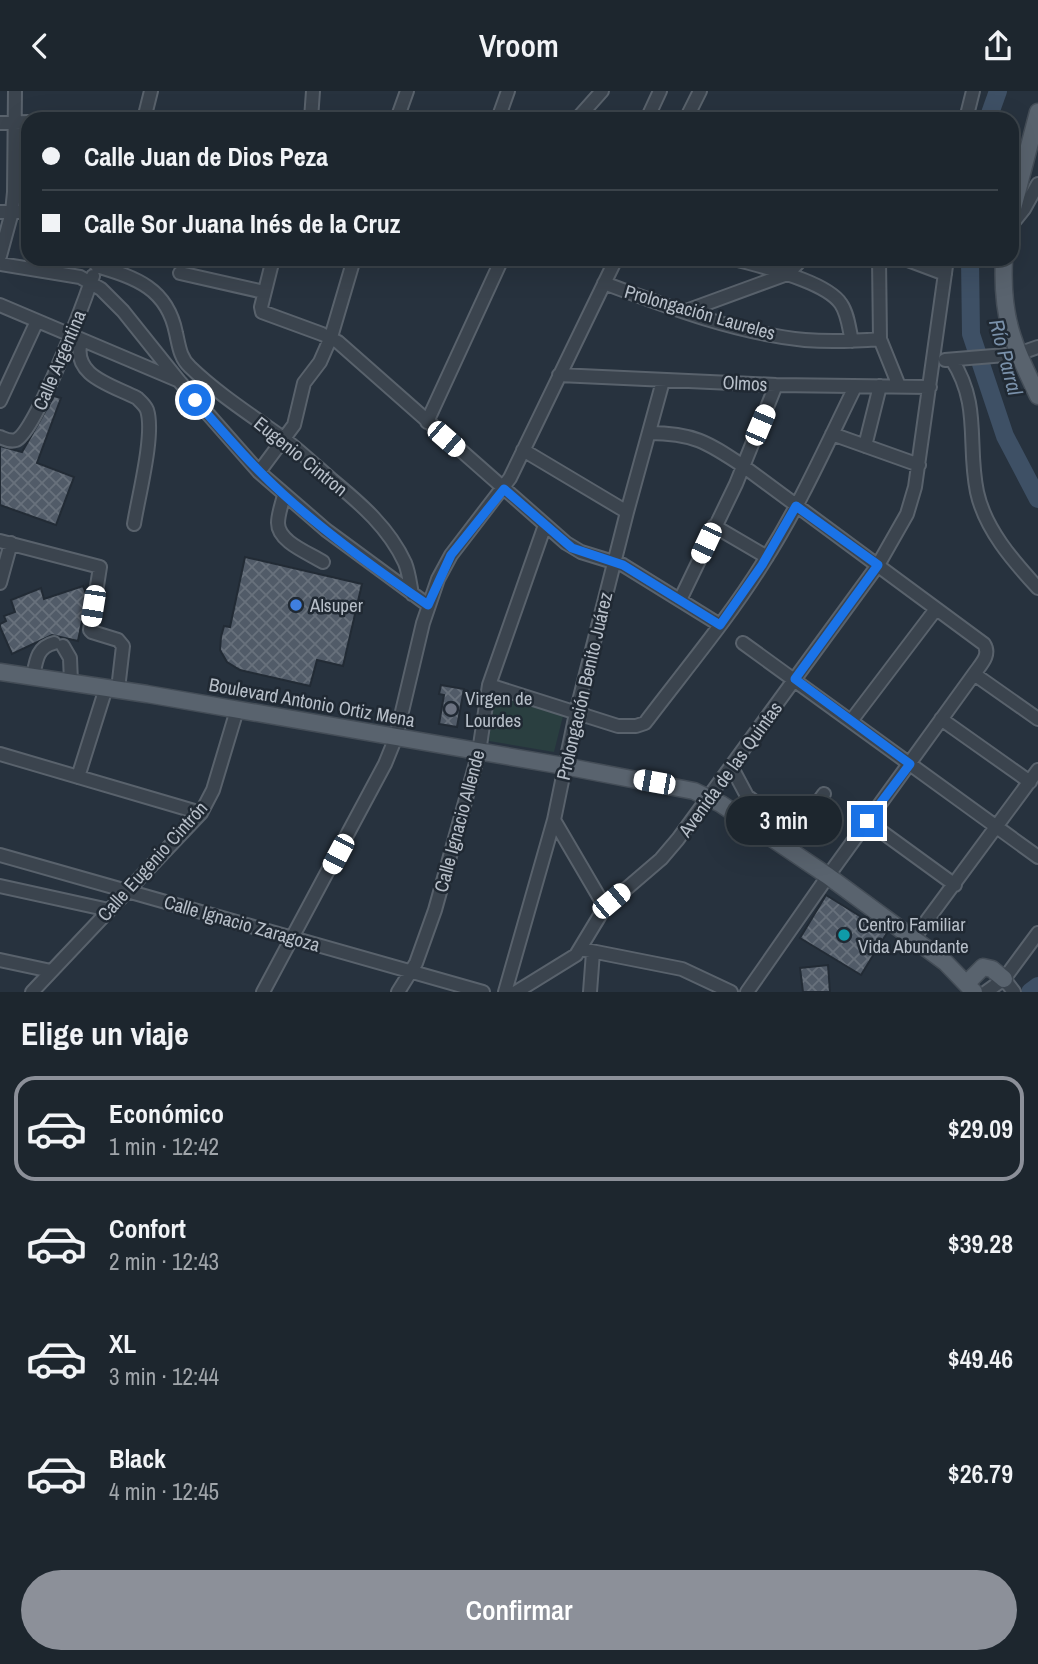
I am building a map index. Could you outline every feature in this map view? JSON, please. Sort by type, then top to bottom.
[{"type":"main road","points":[[1019,185],[1038,112]]},
{"type":"main road","points":[[1004,266],[1006,317],[1015,355],[1038,396]]},
{"type":"main road","name":"Boulevard Antonio Ortiz Mena","points":[[0,673],[112,689],[676,786],[708,797],[828,876],[914,938],[975,989]]},
{"type":"main road","points":[[975,989],[983,967],[992,969],[1009,985]]},
{"type":"street","points":[[0,256],[15,91]]},
{"type":"street","points":[[146,112],[151,91]]},
{"type":"street","points":[[312,112],[313,91]]},
{"type":"street","points":[[400,112],[407,91]]},
{"type":"street","points":[[500,112],[508,91]]},
{"type":"street","points":[[583,112],[602,91]]},
{"type":"street","points":[[650,112],[660,91]]},
{"type":"street","points":[[689,112],[700,91]]},
{"type":"street","points":[[968,112],[973,91]]},
{"type":"street","points":[[0,123],[21,122]]},
{"type":"street","points":[[1019,215],[1038,184]]},
{"type":"street","points":[[0,264],[64,273],[91,282],[114,300],[179,381],[259,472],[284,495],[428,605]]},
{"type":"street","name":"Calle Argentina","points":[[0,437],[15,440],[27,428],[76,339],[97,266]]},
{"type":"street","points":[[107,266],[145,284],[168,307],[179,350],[164,362]]},
{"type":"street","points":[[270,266],[261,310],[264,314],[331,337],[572,548],[633,570],[720,625]]},
{"type":"street","points":[[259,472],[297,419],[304,383],[320,362],[331,337],[352,266]]},
{"type":"street","points":[[427,422],[499,266]]},
{"type":"street","points":[[263,992],[374,787],[396,737],[428,605],[451,555],[504,489],[612,266]]},
{"type":"street","points":[[759,266],[799,278],[838,300],[844,310],[852,341]]},
{"type":"street","points":[[686,311],[787,274],[795,266]]},
{"type":"street","points":[[879,266],[880,339],[898,386]]},
{"type":"street","points":[[924,266],[945,274]]},
{"type":"street","name":"Avenida de las Quintas","points":[[516,992],[587,951],[605,907],[661,859],[678,839],[878,565],[907,514],[919,465],[946,266]]},
{"type":"street","points":[[180,273],[264,292]]},
{"type":"street","name":"Prolongación Laureles","points":[[604,283],[739,328],[771,335],[824,341],[880,339]]},
{"type":"street","points":[[0,305],[179,381]]},
{"type":"street","points":[[0,401],[37,321]]},
{"type":"street","points":[[76,339],[80,361],[87,372],[137,398],[147,411],[149,432],[134,524]]},
{"type":"street","points":[[934,360],[1015,355],[1038,347]]},
{"type":"street","name":"Eugenio Cintron","points":[[179,350],[188,366],[284,440],[374,517],[406,566],[412,594]]},
{"type":"street","points":[[955,359],[971,405],[974,477],[984,513],[1007,552],[1038,588]]},
{"type":"street","name":"Olmos","points":[[559,375],[776,385],[930,387]]},
{"type":"street","name":"Prolongación Benito Juárez","points":[[505,992],[554,820],[576,713],[626,512],[663,381]]},
{"type":"street","points":[[680,600],[743,466],[776,385]]},
{"type":"street","points":[[865,446],[880,386]]},
{"type":"street","points":[[489,685],[610,724],[629,727],[645,723],[720,625],[767,557],[796,506],[855,387]]},
{"type":"street","points":[[649,433],[676,433],[701,440],[743,466],[984,644],[988,653],[747,992]]},
{"type":"street","points":[[832,434],[919,465]]},
{"type":"street","points":[[523,450],[626,512]]},
{"type":"street","points":[[284,495],[279,531],[285,538],[323,562]]},
{"type":"street","name":"Calle Ignacio Allende","points":[[398,992],[411,973],[435,910],[480,752],[489,685],[545,525]]},
{"type":"street","points":[[714,526],[767,557]]},
{"type":"street","points":[[0,583],[6,542],[100,567],[90,629],[118,640],[123,646],[112,689],[78,777]]},
{"type":"street","points":[[851,722],[936,609]]},
{"type":"street","points":[[743,643],[1038,856]]},
{"type":"street","points":[[33,677],[38,654],[44,646],[59,644],[70,658],[71,683]]},
{"type":"street","points":[[974,674],[1038,719]]},
{"type":"street","name":"Calle Eugenio Cintrón","points":[[32,992],[201,813],[213,790],[237,710]]},
{"type":"street","points":[[941,719],[1030,782]]},
{"type":"street","points":[[0,754],[201,813]]},
{"type":"street","points":[[731,766],[747,796],[796,833]]},
{"type":"street","points":[[914,938],[1038,771]]},
{"type":"street","points":[[785,847],[824,794]]},
{"type":"street","points":[[554,820],[605,907]]},
{"type":"street","points":[[867,821],[954,885]]},
{"type":"street","name":"Calle Ignacio Zaragoza","points":[[0,855],[294,938],[411,973],[448,988],[483,992]]},
{"type":"street","points":[[0,886],[108,910]]},
{"type":"street","points":[[1009,985],[1038,933]]},
{"type":"street","points":[[590,992],[587,951],[682,969],[731,992]]},
{"type":"street","points":[[0,960],[51,971]]},
{"type":"green space","points":[[495,692],[563,716],[554,752],[489,741]]},
{"type":"building","points":[[54,396],[61,398],[37,463],[74,477],[56,525],[0,505],[0,446],[22,452]]},
{"type":"building","name":"Alsuper","points":[[245,557],[362,584],[343,666],[317,660],[310,686],[240,670],[227,662],[220,650],[221,637],[224,626],[230,627]]},
{"type":"building","points":[[83,586],[87,596],[78,641],[52,635],[12,654],[0,627],[0,624],[6,621],[4,616],[15,612],[11,600],[41,588],[44,599]]},
{"type":"building","name":"Virgen de Lourdes","points":[[441,685],[464,689],[457,727],[439,724],[444,695],[439,694]]},
{"type":"building","name":"Centro Familiar Vida Abundante","points":[[826,895],[887,933],[861,975],[800,938]]},
{"type":"building","points":[[828,965],[830,992],[803,992],[800,968]]},
{"type":"waterway","name":"Río Parral","points":[[990,112],[998,91]]},
{"type":"waterway","name":"Río Parral","points":[[970,266],[971,334],[1005,436],[1038,499]]},
{"type":"waterway","name":"Río Parral","points":[[1030,992],[1038,986]]},
{"type":"place","name":"Alsuper","points":[[296,605]]},
{"type":"place","name":"Virgen de Lourdes","points":[[451,709]]},
{"type":"place","name":"Centro Familiar Vida Abundante","points":[[844,935]]},
{"type":"route","points":[[195,400],[259,472],[284,495],[386,576],[428,605],[445,564],[458,544],[504,489],[572,548],[633,570],[720,625],[762,565],[796,506],[878,565],[795,679],[910,764],[867,821]]}]
